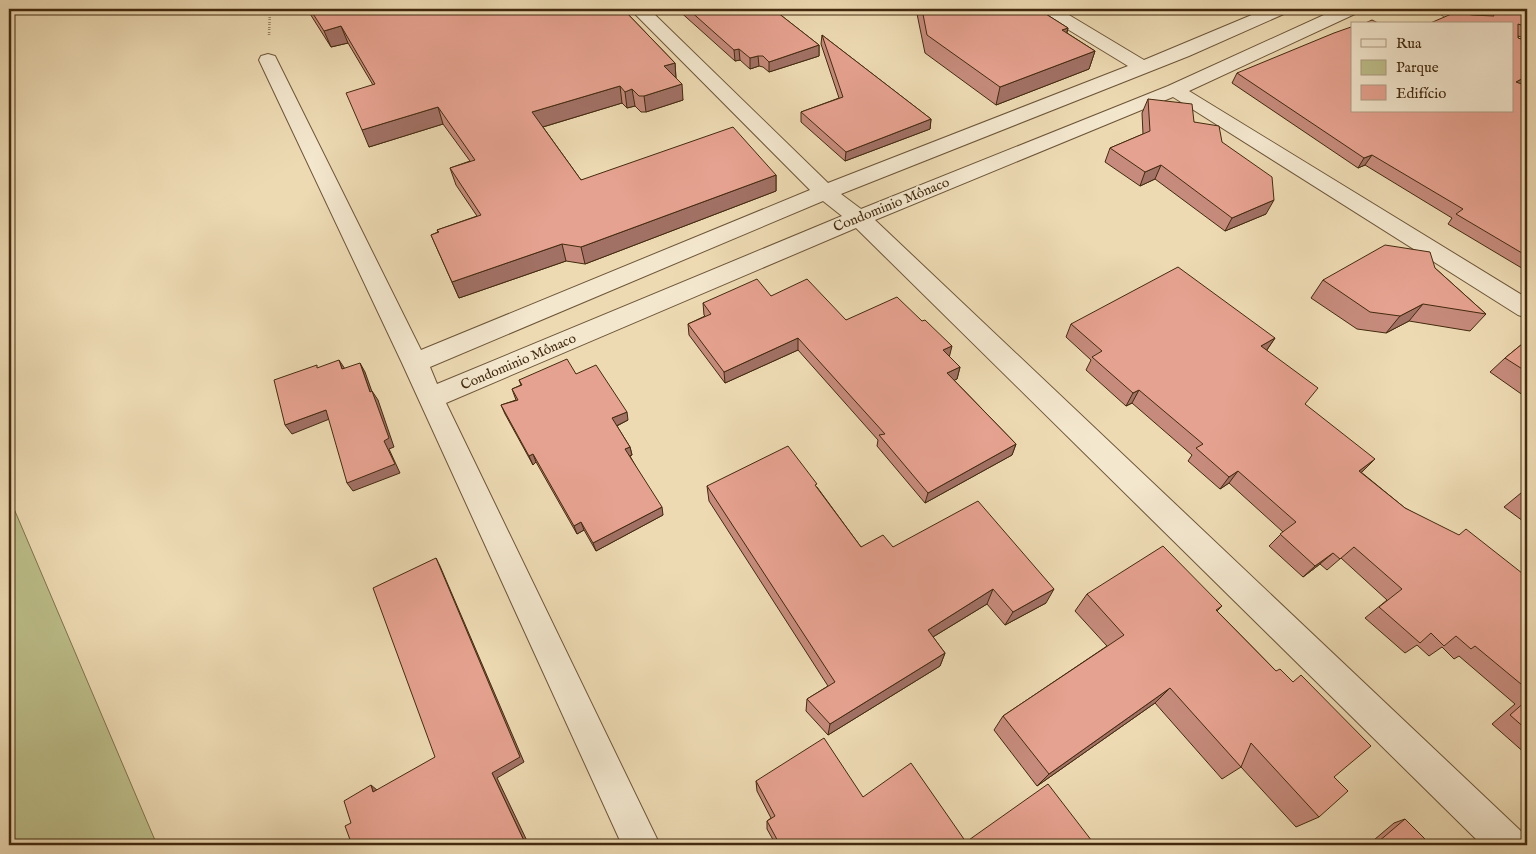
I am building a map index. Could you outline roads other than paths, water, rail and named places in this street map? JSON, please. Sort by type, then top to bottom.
[{"type":"street","points":[[639,9],[825,192],[858,218],[1510,845]]},
{"type":"street","points":[[1047,9],[1142,67]]},
{"type":"street","points":[[415,363],[825,192],[1182,52],[1280,9]]},
{"type":"street","name":"Condominio Mônaco","points":[[430,398],[858,218],[1139,102],[1175,90],[1352,9]]},
{"type":"street","points":[[1444,9],[1473,22]]},
{"type":"street","points":[[1182,52],[1196,57],[1211,72]]},
{"type":"street","points":[[268,60],[415,363],[641,845]]},
{"type":"street","points":[[1106,82],[1110,89],[1122,98],[1139,102]]},
{"type":"street","points":[[1175,90],[1527,309]]}]
